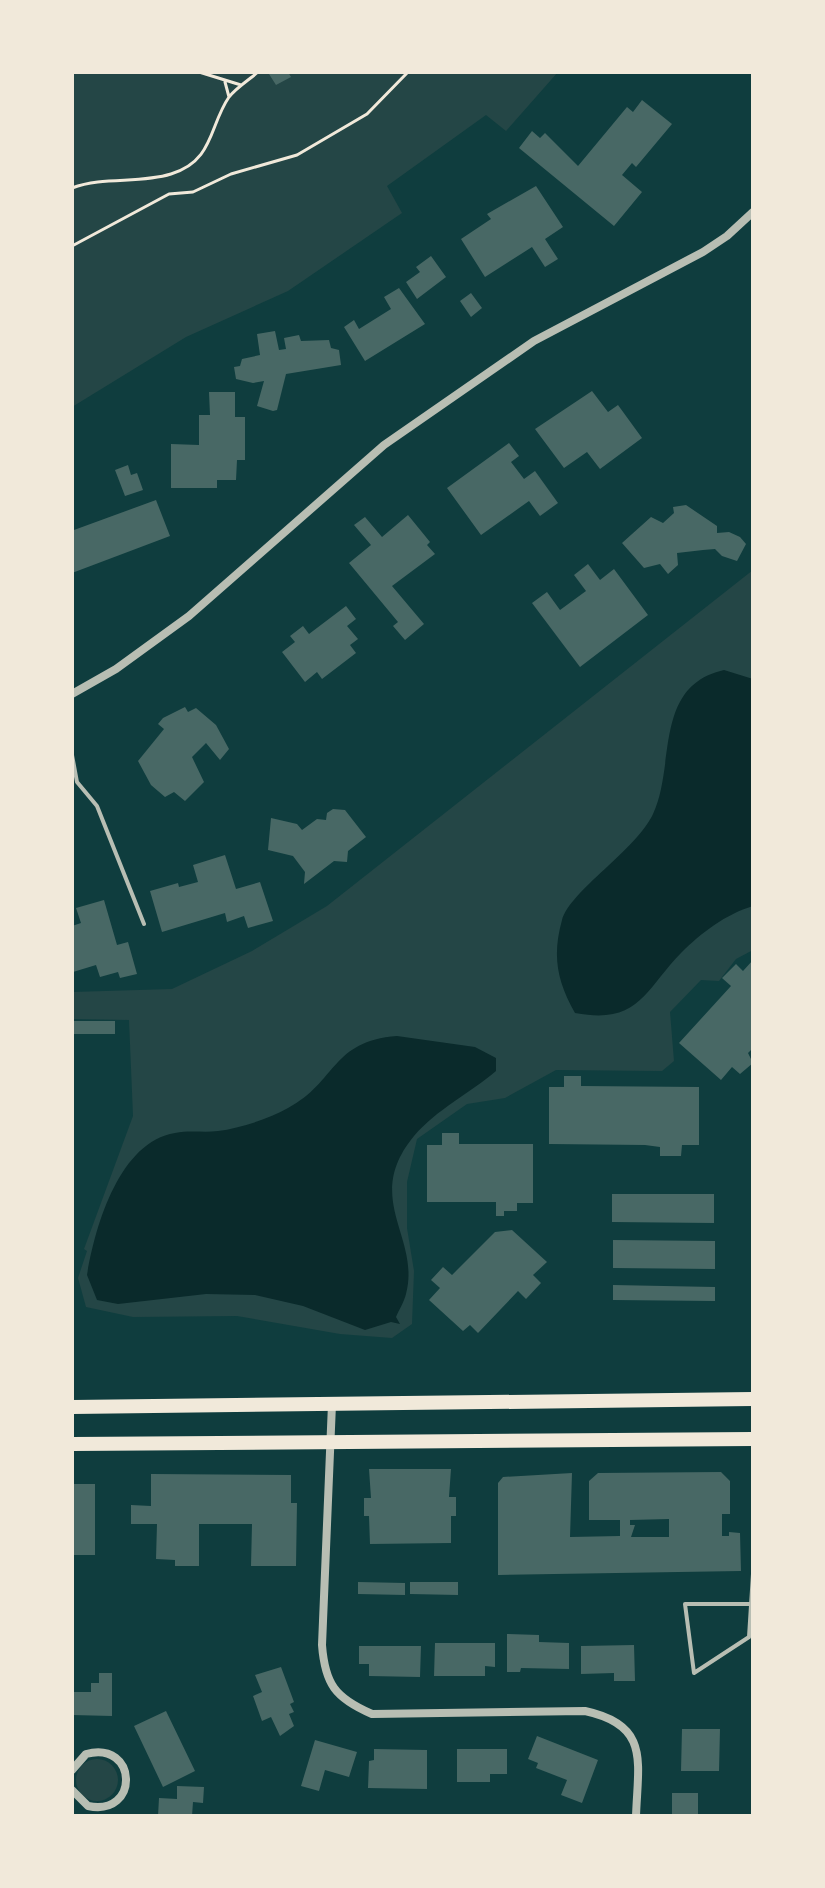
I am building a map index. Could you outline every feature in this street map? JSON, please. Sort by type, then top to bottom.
[{"type":"main road","points":[[72,1407],[753,1399]]},
{"type":"main road","points":[[72,1444],[753,1439]]},
{"type":"street","points":[[72,694],[116,669],[189,616],[384,445],[534,341],[703,252],[727,236],[753,212]]},
{"type":"street","points":[[332,1404],[322,1645],[324,1672],[334,1690],[353,1706],[372,1714],[585,1711],[611,1717],[629,1731],[638,1770],[636,1816]]},
{"type":"street","points":[[72,1770],[78,1760],[95,1752],[113,1756],[125,1770],[122,1797],[106,1807],[87,1811],[72,1790]]},
{"type":"lane","points":[[72,755],[77,782],[97,806],[144,924]]},
{"type":"lane","points":[[749,1604],[685,1604],[694,1673],[749,1637],[753,1574]]},
{"type":"path","points":[[199,72],[242,85]]},
{"type":"path","points":[[72,188],[113,178],[167,175],[184,168],[212,139],[229,97],[258,72]]},
{"type":"path","points":[[72,246],[169,194],[193,192],[231,174],[297,155],[373,109],[408,72]]},
{"type":"path","points":[[225,82],[229,97]]},
{"type":"shaded area","points":[[72,72],[558,72],[506,131],[486,115],[387,186],[402,213],[288,291],[186,337],[72,407]]},
{"type":"shaded area","points":[[753,570],[753,950],[736,959],[719,981],[701,980],[670,1012],[674,1061],[662,1071],[556,1070],[505,1098],[467,1104],[417,1139],[407,1182],[407,1228],[414,1271],[412,1324],[392,1338],[340,1334],[237,1316],[133,1317],[86,1307],[78,1278],[87,1251],[84,1249],[133,1116],[129,1020],[72,1019],[72,992],[172,989],[252,951],[327,906]]},
{"type":"shaded area","points":[[724,670],[753,679],[753,906],[724,919],[697,938],[648,992],[627,1009],[613,1014],[575,1013],[558,968],[557,945],[562,920],[577,896],[633,842],[653,814],[660,794],[670,730],[686,692],[702,679]]},
{"type":"shaded area","points":[[397,1036],[475,1047],[496,1058],[496,1071],[423,1126],[399,1159],[393,1179],[393,1199],[409,1273],[406,1294],[396,1317],[400,1324],[391,1322],[365,1330],[303,1306],[255,1295],[206,1294],[118,1304],[97,1300],[87,1275],[96,1234],[113,1189],[139,1152],[155,1140],[175,1133],[227,1130],[272,1116],[304,1098],[346,1054],[375,1039]]},
{"type":"shaded area","points":[[97,1759],[112,1765],[118,1780],[112,1795],[97,1801],[82,1795],[76,1780],[82,1765]]},
{"type":"building","points":[[288,72],[291,77],[276,85],[269,74]]},
{"type":"building","points":[[642,100],[672,124],[636,167],[632,163],[622,175],[642,192],[614,226],[519,148],[532,131],[540,138],[545,133],[578,166],[627,107],[633,112]]},
{"type":"building","points":[[536,186],[563,227],[545,239],[558,259],[545,267],[532,247],[485,277],[461,239],[491,219],[487,214]]},
{"type":"building","points":[[431,256],[446,277],[417,299],[406,282],[420,272],[416,267]]},
{"type":"building","points":[[399,288],[425,324],[365,361],[344,327],[354,320],[359,329],[391,309],[384,297]]},
{"type":"building","points":[[471,293],[482,308],[471,317],[460,301]]},
{"type":"building","points":[[275,331],[279,350],[286,349],[284,338],[299,335],[301,341],[329,340],[331,348],[339,350],[341,365],[286,374],[277,410],[273,411],[257,406],[264,381],[253,383],[236,379],[234,367],[240,366],[242,359],[260,355],[257,334]]},
{"type":"building","points":[[592,391],[608,412],[618,405],[642,438],[600,469],[587,452],[564,468],[535,429]]},
{"type":"building","points":[[209,392],[235,392],[235,417],[245,417],[245,460],[237,460],[236,480],[217,480],[217,488],[171,488],[171,444],[199,445],[199,415],[210,415]]},
{"type":"building","points":[[509,443],[519,456],[511,462],[524,479],[535,471],[558,503],[540,516],[529,501],[481,535],[447,488]]},
{"type":"building","points":[[128,465],[131,475],[137,473],[143,490],[125,496],[115,470]]},
{"type":"building","points":[[156,500],[170,536],[72,573],[72,525],[74,530]]},
{"type":"building","points":[[686,505],[717,526],[717,533],[729,532],[740,537],[746,544],[737,561],[722,556],[715,549],[677,553],[678,565],[668,574],[660,564],[644,568],[622,543],[651,517],[663,523],[674,513],[673,507]]},
{"type":"building","points":[[408,515],[430,542],[427,545],[435,554],[392,586],[424,624],[405,640],[393,626],[398,622],[349,563],[371,545],[354,525],[365,517],[382,537]]},
{"type":"building","points":[[588,564],[600,580],[614,569],[648,615],[580,667],[532,603],[547,592],[560,610],[586,591],[574,575]]},
{"type":"building","points":[[346,606],[356,619],[347,626],[358,639],[350,645],[356,653],[322,679],[317,672],[305,682],[282,652],[295,642],[290,636],[303,626],[309,634]]},
{"type":"building","points":[[185,707],[188,712],[196,708],[216,725],[229,749],[220,760],[206,743],[192,757],[204,782],[185,801],[174,792],[165,797],[151,785],[138,761],[164,729],[158,724],[163,718]]},
{"type":"building","points":[[333,809],[345,810],[366,837],[348,851],[347,862],[334,861],[304,884],[305,872],[293,856],[268,850],[271,818],[297,824],[302,830],[317,819],[326,820],[327,813]]},
{"type":"building","points":[[225,855],[236,889],[260,882],[273,921],[248,928],[244,916],[227,922],[225,913],[162,932],[150,891],[178,883],[179,887],[198,882],[193,865]]},
{"type":"building","points":[[104,900],[117,945],[128,942],[137,974],[120,978],[118,972],[100,977],[96,965],[73,972],[72,926],[81,923],[76,908]]},
{"type":"building","points":[[753,960],[753,1048],[748,1053],[753,1063],[740,1074],[732,1067],[721,1080],[679,1043],[731,986],[722,978],[736,964],[743,971]]},
{"type":"building","points":[[72,1021],[115,1021],[115,1034],[72,1034]]},
{"type":"building","points":[[564,1076],[581,1076],[581,1086],[699,1087],[699,1145],[682,1145],[681,1156],[660,1156],[660,1147],[645,1145],[549,1144],[549,1087],[564,1087]]},
{"type":"building","points":[[442,1133],[459,1133],[459,1144],[533,1144],[533,1203],[517,1203],[517,1211],[504,1211],[504,1216],[496,1216],[496,1202],[427,1202],[427,1145],[442,1145]]},
{"type":"building","points":[[612,1194],[714,1194],[714,1223],[612,1222]]},
{"type":"building","points":[[512,1230],[547,1262],[533,1275],[541,1283],[526,1299],[518,1291],[478,1333],[470,1325],[463,1331],[429,1300],[440,1288],[431,1280],[443,1267],[452,1275],[495,1232]]},
{"type":"building","points":[[613,1240],[715,1241],[715,1269],[613,1268]]},
{"type":"building","points":[[613,1285],[715,1287],[715,1301],[613,1300]]},
{"type":"building","points":[[369,1469],[451,1469],[449,1497],[456,1497],[456,1516],[451,1516],[451,1543],[370,1544],[369,1516],[364,1516],[364,1498],[371,1498]]},
{"type":"building","points":[[721,1472],[730,1481],[730,1514],[722,1514],[722,1536],[729,1536],[729,1532],[740,1533],[741,1571],[498,1575],[498,1483],[503,1477],[572,1473],[570,1537],[620,1536],[620,1520],[589,1520],[589,1481],[598,1473]],"holes":[[[669,1519],[669,1537],[631,1537],[635,1525],[630,1525],[630,1520]]]},
{"type":"building","points":[[151,1474],[291,1475],[291,1503],[297,1503],[296,1566],[251,1566],[252,1524],[199,1524],[199,1566],[175,1566],[175,1560],[156,1559],[157,1524],[131,1524],[131,1505],[151,1506]]},
{"type":"building","points":[[72,1484],[95,1484],[95,1555],[72,1555]]},
{"type":"building","points":[[358,1582],[405,1583],[405,1595],[358,1594]]},
{"type":"building","points":[[410,1582],[458,1582],[458,1595],[410,1594]]},
{"type":"building","points":[[507,1634],[539,1635],[539,1642],[569,1643],[569,1669],[521,1668],[520,1672],[507,1672]]},
{"type":"building","points":[[435,1643],[495,1643],[495,1667],[485,1666],[485,1676],[434,1676]]},
{"type":"building","points":[[634,1645],[635,1681],[614,1681],[614,1673],[581,1674],[581,1646]]},
{"type":"building","points":[[359,1646],[421,1646],[420,1677],[369,1676],[369,1664],[359,1664]]},
{"type":"building","points":[[281,1667],[294,1702],[290,1704],[294,1712],[289,1714],[294,1726],[280,1736],[271,1717],[262,1721],[253,1696],[262,1692],[255,1675]]},
{"type":"building","points":[[99,1673],[112,1673],[112,1716],[72,1715],[72,1692],[91,1692],[91,1683],[99,1683]]},
{"type":"building","points":[[166,1711],[195,1771],[163,1787],[134,1726]]},
{"type":"building","points":[[682,1729],[720,1729],[719,1771],[681,1771]]},
{"type":"building","points":[[537,1736],[598,1760],[582,1803],[561,1795],[567,1780],[536,1768],[538,1763],[528,1759]]},
{"type":"building","points":[[315,1740],[357,1752],[349,1777],[325,1770],[319,1791],[301,1786]]},
{"type":"building","points":[[374,1749],[427,1750],[427,1789],[368,1788],[369,1761],[374,1760]]},
{"type":"building","points":[[457,1749],[507,1749],[507,1774],[490,1774],[490,1782],[457,1782]]},
{"type":"building","points":[[177,1786],[204,1787],[203,1803],[193,1802],[192,1816],[158,1816],[159,1798],[177,1799]]},
{"type":"building","points":[[672,1793],[698,1793],[698,1816],[672,1816]]}]
